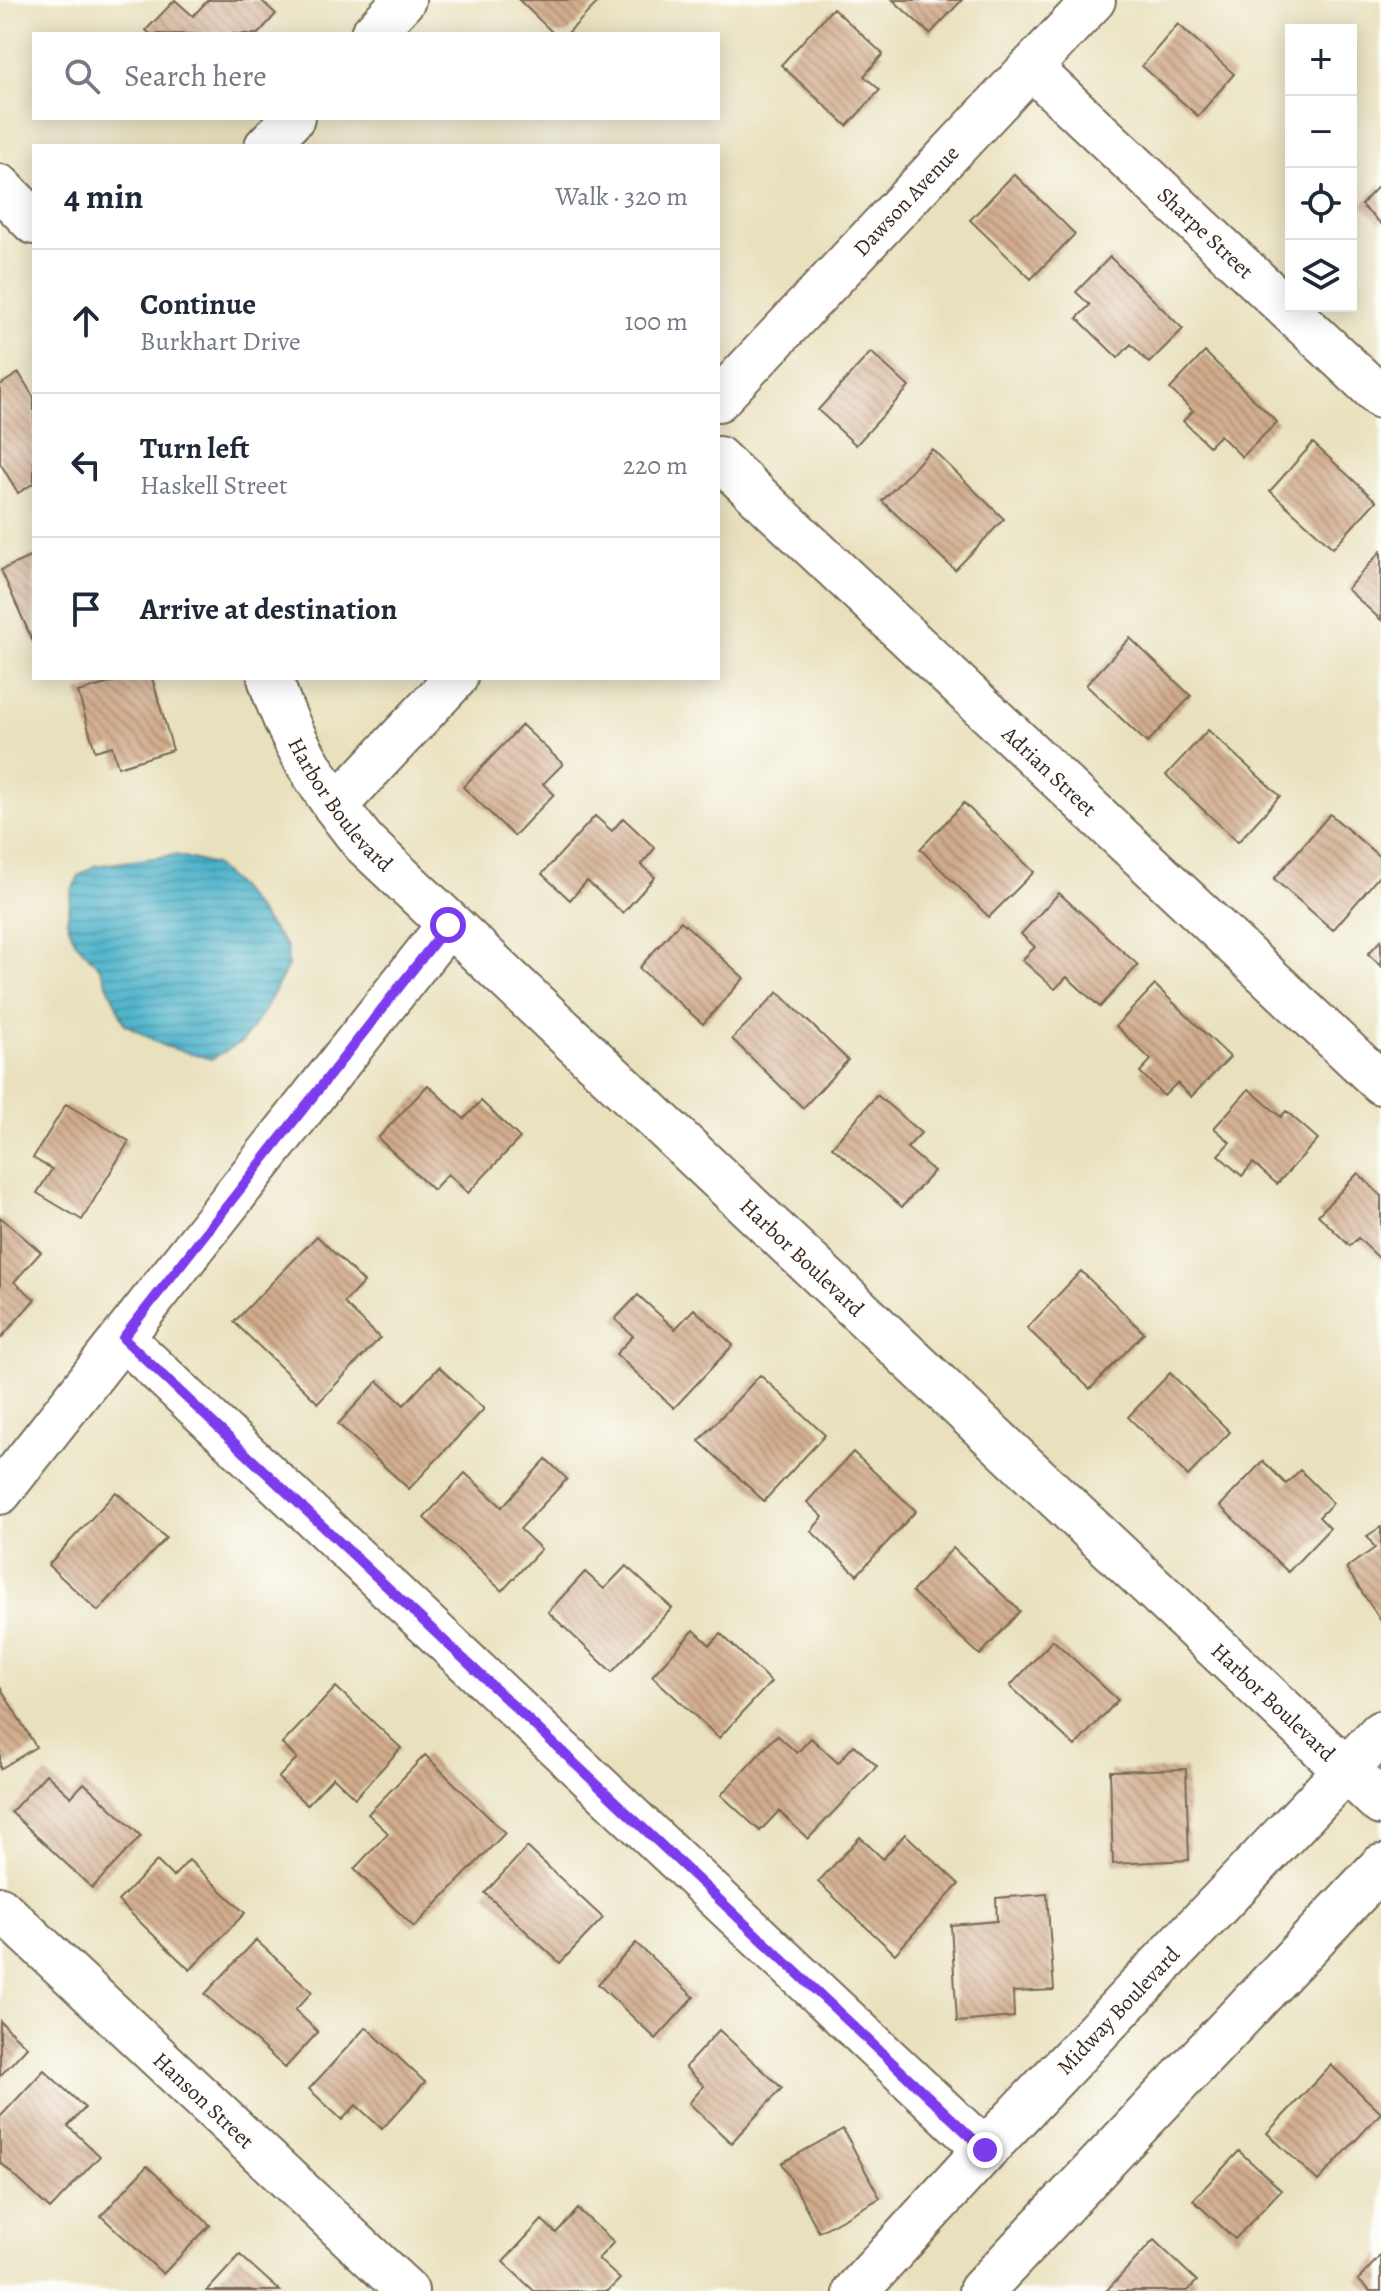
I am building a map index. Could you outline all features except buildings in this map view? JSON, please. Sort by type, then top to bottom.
[{"type":"street","points":[[374,32],[404,0]]},
{"type":"street","name":"Dawson Avenue","points":[[720,398],[1094,0]]},
{"type":"street","name":"Sharpe Street","points":[[1031,68],[1381,397]]},
{"type":"street","points":[[268,144],[291,120]]},
{"type":"street","points":[[0,187],[32,220]]},
{"type":"street","name":"Adrian Street","points":[[720,460],[1381,1083]]},
{"type":"street","name":"Harbor Boulevard","points":[[271,680],[288,726],[310,768],[335,807],[364,843],[1381,1803]]},
{"type":"street","points":[[335,807],[454,680]]},
{"type":"street","points":[[0,1493],[448,925]]},
{"type":"street","points":[[123,1338],[985,2150]]},
{"type":"street","name":"Midway Boulevard","points":[[856,2291],[985,2150],[1381,1733]]},
{"type":"street","points":[[981,2291],[1381,1867]]},
{"type":"street","name":"Hanson Street","points":[[0,1908],[407,2291]]},
{"type":"water","points":[[176,855],[214,865],[237,886],[287,947],[288,966],[264,1011],[242,1042],[211,1059],[164,1046],[125,1024],[100,968],[75,941],[67,921],[72,890],[79,876],[94,866]]},
{"type":"route","points":[[448,925],[123,1338],[985,2150]]}]
